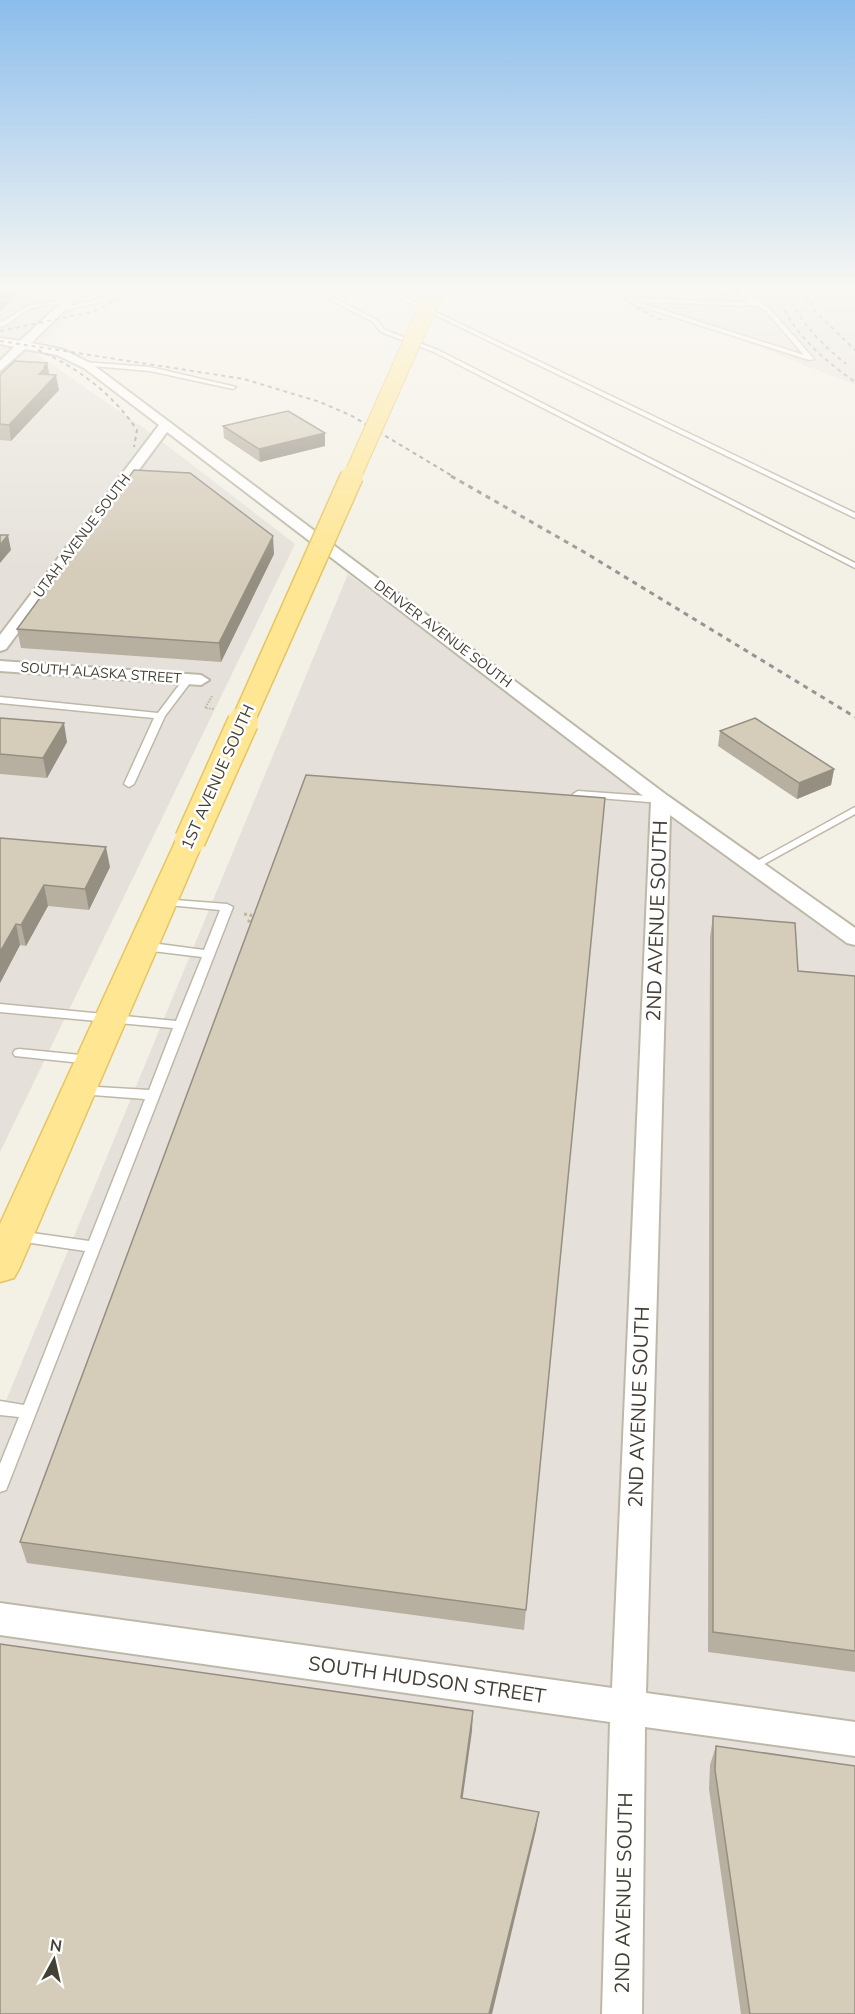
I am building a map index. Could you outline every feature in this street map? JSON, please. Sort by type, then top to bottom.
[{"type":"main road","name":"1ST AVENUE SOUTH","points":[[0,1267],[394,382]]},
{"type":"street","name":"DENVER AVENUE SOUTH","points":[[107,382],[484,664],[661,800],[855,938]]},
{"type":"street","name":"UTAH AVENUE SOUTH","points":[[0,646],[165,426]]},
{"type":"street","name":"SOUTH ALASKA STREET","points":[[0,666],[195,680]]},
{"type":"street","name":"2ND AVENUE SOUTH","points":[[622,2014],[628,1708],[661,800]]},
{"type":"street","name":"SOUTH HUDSON STREET","points":[[0,1619],[855,1739]]},
{"type":"lane","points":[[210,382],[233,387]]},
{"type":"lane","points":[[496,382],[855,566]]},
{"type":"lane","points":[[577,382],[855,516]]},
{"type":"lane","points":[[129,784],[160,716],[195,680]]},
{"type":"lane","points":[[0,700],[160,716]]},
{"type":"lane","points":[[578,794],[661,800]]},
{"type":"lane","points":[[755,865],[855,810]]},
{"type":"lane","points":[[0,1485],[227,907],[162,902]]},
{"type":"lane","points":[[142,946],[209,954]]},
{"type":"lane","points":[[0,1008],[180,1025]]},
{"type":"lane","points":[[19,1053],[153,1095]]},
{"type":"lane","points":[[14,1235],[94,1247]]},
{"type":"lane","points":[[0,1408],[29,1412]]},
{"type":"path","points":[[248,924],[251,915]]},
{"type":"shaded area","points":[[0,382],[77,382],[151,433],[295,544],[0,1152]]},
{"type":"shaded area","points":[[348,574],[855,948],[855,2014],[0,2014],[0,1415]]},
{"type":"building","points":[[0,382],[49,382],[9,425],[0,424]]},
{"type":"building","points":[[288,411],[325,433],[259,449],[223,426]]},
{"type":"building","points":[[134,470],[190,473],[273,536],[219,643],[17,629]]},
{"type":"building","points":[[0,535],[8,535],[0,545]]},
{"type":"building","points":[[0,718],[64,723],[43,758],[0,754]]},
{"type":"building","points":[[755,718],[834,769],[799,783],[720,731]]},
{"type":"building","points":[[306,775],[605,798],[526,1610],[20,1542]]},
{"type":"building","points":[[0,838],[106,847],[85,889],[44,885],[21,925],[16,924],[0,952]]},
{"type":"building","points":[[713,916],[795,923],[798,971],[855,976],[855,1651],[713,1632]]},
{"type":"building","points":[[0,1644],[473,1711],[461,1798],[539,1812],[489,2014],[0,2014]]},
{"type":"building","points":[[716,1746],[855,1766],[855,2014],[750,2014],[715,1770]]},
{"type":"railway","points":[[92,382],[117,404],[137,430],[134,447]]},
{"type":"railway","points":[[254,382],[320,402],[352,416],[454,477]]},
{"type":"railway","points":[[451,476],[584,552],[855,717]]}]
